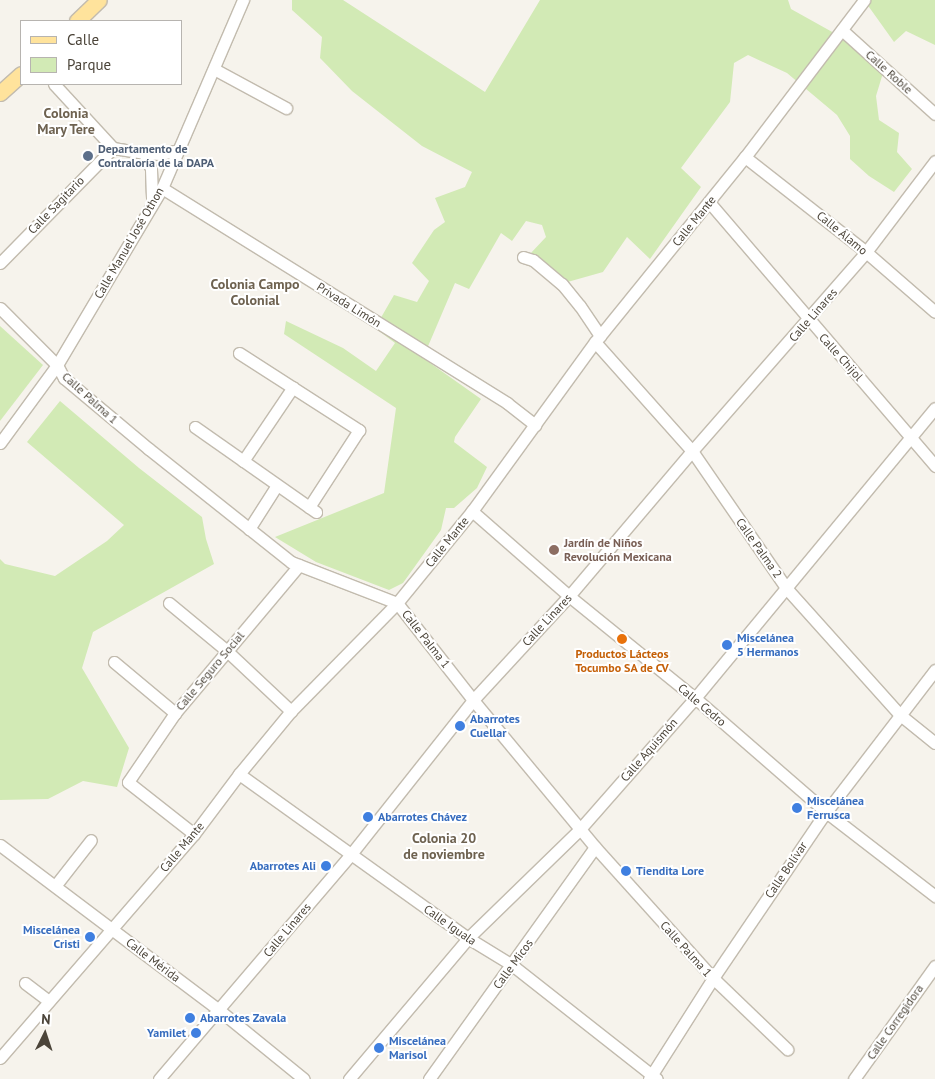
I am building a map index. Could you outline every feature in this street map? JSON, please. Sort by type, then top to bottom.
[{"type":"main road","points":[[78,20],[99,0]]},
{"type":"main road","points":[[0,93],[20,75]]},
{"type":"street","name":"Calle Manuel José Othon","points":[[0,443],[57,366],[162,188],[243,0]]},
{"type":"street","name":"Calle Mante","points":[[0,1058],[194,834],[239,774],[291,712],[397,603],[472,511],[597,339],[709,202],[864,0]]},
{"type":"street","name":"Calle Roble","points":[[842,30],[935,114]]},
{"type":"street","points":[[214,69],[286,108]]},
{"type":"street","points":[[55,85],[113,148],[160,154],[179,150]]},
{"type":"street","name":"Calle Sagitario","points":[[0,263],[113,148]]},
{"type":"street","points":[[144,153],[151,169],[152,206]]},
{"type":"street","name":"Calle Álamo","points":[[745,156],[866,252],[935,312]]},
{"type":"street","name":"Calle Linares","points":[[159,1079],[220,1010],[351,854],[473,700],[569,596],[692,450],[808,321],[866,252],[935,161]]},
{"type":"street","name":"Privada Limón","points":[[162,188],[507,403],[535,425]]},
{"type":"street","name":"Calle Chijol","points":[[709,202],[808,321],[935,466]]},
{"type":"street","name":"Calle Palma 2","points":[[523,257],[533,260],[562,284],[580,306],[597,339],[692,450],[787,589],[899,714],[935,743]]},
{"type":"street","name":"Calle Palma 1","points":[[0,308],[72,384],[291,562],[397,603],[473,700],[595,847],[713,978],[787,1049]]},
{"type":"street","points":[[196,427],[313,509],[359,430],[239,353]]},
{"type":"street","points":[[243,461],[292,388]]},
{"type":"street","name":"Calle Aquismón","points":[[349,1079],[468,938],[580,829],[695,698],[935,408]]},
{"type":"street","points":[[249,529],[277,485]]},
{"type":"street","name":"Calle Cedro","points":[[472,511],[569,596],[695,698],[826,812],[935,896]]},
{"type":"street","name":"Calle Seguro Social","points":[[194,834],[128,782],[175,713],[299,566]]},
{"type":"street","points":[[169,603],[227,651],[291,712]]},
{"type":"street","points":[[114,662],[175,713]]},
{"type":"street","name":"Calle Bolívar","points":[[653,1078],[713,978],[826,812],[899,714],[935,670]]},
{"type":"street","name":"Calle Iguala","points":[[239,774],[468,938],[512,965],[653,1078]]},
{"type":"street","points":[[55,886],[91,840]]},
{"type":"street","name":"Calle Mérida","points":[[0,845],[220,1010],[304,1079]]},
{"type":"street","name":"Calle Micos","points":[[429,1079],[595,847]]},
{"type":"street","name":"Calle Corregidora","points":[[854,1079],[935,966]]},
{"type":"street","points":[[25,983],[49,1001]]},
{"type":"green space","points":[[292,0],[343,0],[485,92],[540,0],[788,0],[791,9],[852,43],[883,73],[876,96],[879,120],[899,133],[897,152],[912,169],[894,192],[869,176],[850,159],[850,136],[837,115],[787,73],[748,55],[734,63],[730,102],[681,168],[701,187],[650,259],[627,237],[603,272],[564,283],[530,254],[546,237],[542,225],[526,221],[512,241],[501,233],[469,289],[455,283],[423,358],[481,399],[455,437],[454,442],[487,467],[477,488],[454,508],[446,508],[441,530],[403,583],[389,590],[316,562],[275,537],[384,493],[396,408],[284,334],[286,321],[343,348],[376,371],[395,343],[375,328],[394,295],[417,302],[429,281],[412,263],[434,230],[445,222],[435,198],[465,187],[472,172],[422,146],[352,91],[320,58],[322,37],[292,10]]},
{"type":"green space","points":[[864,0],[935,0],[935,45],[906,31],[894,42]]},
{"type":"green space","points":[[0,326],[43,365],[0,421]]},
{"type":"green space","points":[[60,401],[139,468],[202,517],[206,539],[214,564],[93,632],[82,668],[129,748],[117,787],[83,781],[48,799],[0,800],[0,559],[5,564],[55,576],[107,541],[124,525],[27,442]]},
{"type":"place","name":"Departamento de Contraloría de la DAPA","points":[[88,156]]},
{"type":"place","name":"Jardín de Niños Revolución Mexicana","points":[[554,550]]},
{"type":"place","name":"Productos Lácteos Tocumbo SA de CV","points":[[622,639]]},
{"type":"place","name":"Miscelánea 5 Hermanos","points":[[727,645]]},
{"type":"place","name":"Abarrotes Cuellar","points":[[460,726]]},
{"type":"place","name":"Miscelánea Ferrusca","points":[[797,808]]},
{"type":"place","name":"Abarrotes Chávez","points":[[368,817]]},
{"type":"place","name":"Abarrotes Ali","points":[[326,866]]},
{"type":"place","name":"Tiendita Lore","points":[[626,871]]},
{"type":"place","name":"Miscelánea Cristi","points":[[90,937]]},
{"type":"place","name":"Abarrotes Zavala","points":[[190,1018]]},
{"type":"place","name":"Yamilet","points":[[196,1033]]},
{"type":"place","name":"Miscelánea Marisol","points":[[379,1048]]},
{"type":"district","name":"Colonia Mary Tere","points":[[66,122]]},
{"type":"district","name":"Colonia Campo Colonial","points":[[255,292]]},
{"type":"district","name":"Colonia 20 de noviembre","points":[[444,846]]}]
